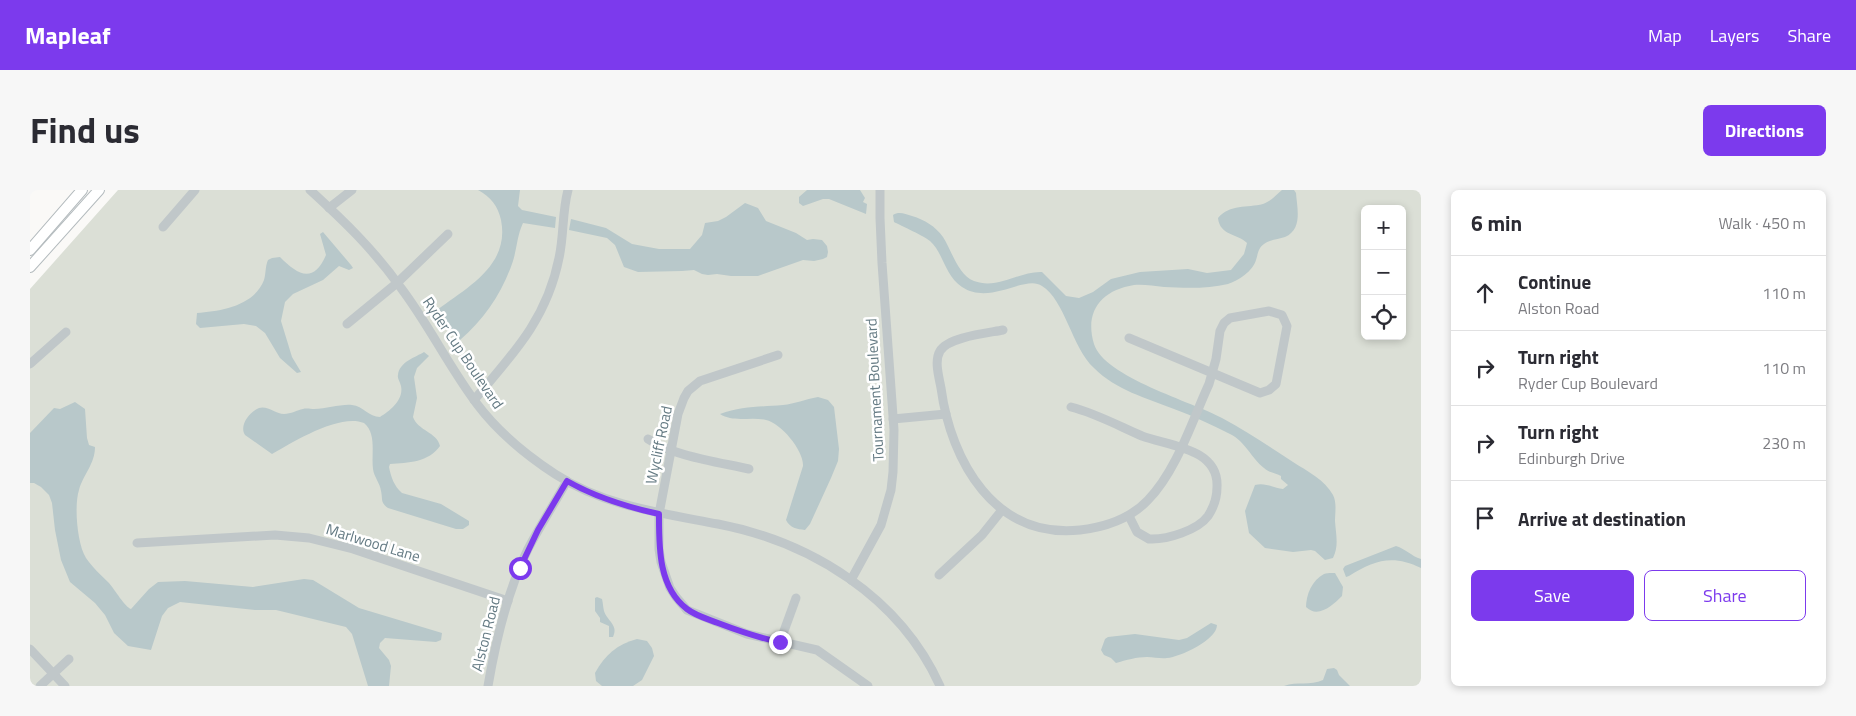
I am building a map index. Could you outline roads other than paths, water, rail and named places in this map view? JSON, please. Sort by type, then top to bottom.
[{"type":"main road","points":[[30,250],[82,190]]},
{"type":"main road","points":[[30,267],[99,190]]},
{"type":"street","points":[[164,227],[195,190]]},
{"type":"street","name":"Ryder Cup Boulevard","points":[[310,190],[359,236],[397,283],[420,314],[474,400],[513,443],[567,481],[587,491],[639,510],[720,524],[769,538],[812,557],[851,580],[878,599],[901,624],[923,655],[940,686]]},
{"type":"street","points":[[329,208],[352,190]]},
{"type":"street","points":[[474,400],[522,343],[546,302],[559,258],[568,190]]},
{"type":"street","name":"Tournament Boulevard","points":[[851,580],[873,541],[886,508],[893,472],[893,419],[882,263],[880,190]]},
{"type":"street","points":[[347,324],[397,283],[448,234]]},
{"type":"street","points":[[1003,330],[952,342],[941,349],[937,362],[946,414],[966,466],[986,495],[1002,510],[1020,521],[1046,530],[1064,531],[1098,527],[1122,520],[1148,500],[1157,490],[1168,474],[1209,384],[1212,374],[1220,331],[1227,320],[1269,311],[1278,312],[1284,318],[1287,326],[1276,384],[1273,388],[1260,393],[1212,374],[1129,338]]},
{"type":"street","points":[[30,364],[66,332]]},
{"type":"street","name":"Wycliff Road","points":[[778,355],[700,381],[684,398],[680,406],[659,514],[661,562],[670,588],[681,604],[694,614],[747,634],[808,648],[824,654],[868,686]]},
{"type":"street","points":[[1071,407],[1203,457],[1214,470],[1217,478],[1217,493],[1214,506],[1202,523],[1189,531],[1154,539],[1145,538],[1137,532],[1129,516]]},
{"type":"street","points":[[893,419],[946,414]]},
{"type":"street","points":[[648,439],[658,446],[672,451],[749,469]]},
{"type":"street","name":"Alston Road","points":[[488,686],[494,651],[508,601],[528,549],[567,481]]},
{"type":"street","points":[[939,575],[982,535],[1002,510]]},
{"type":"street","name":"Marlwood Lane","points":[[137,542],[275,535],[309,538],[354,549],[508,601]]},
{"type":"street","points":[[780,642],[796,598]]},
{"type":"street","points":[[30,649],[65,686]]},
{"type":"street","points":[[40,686],[69,659]]}]
